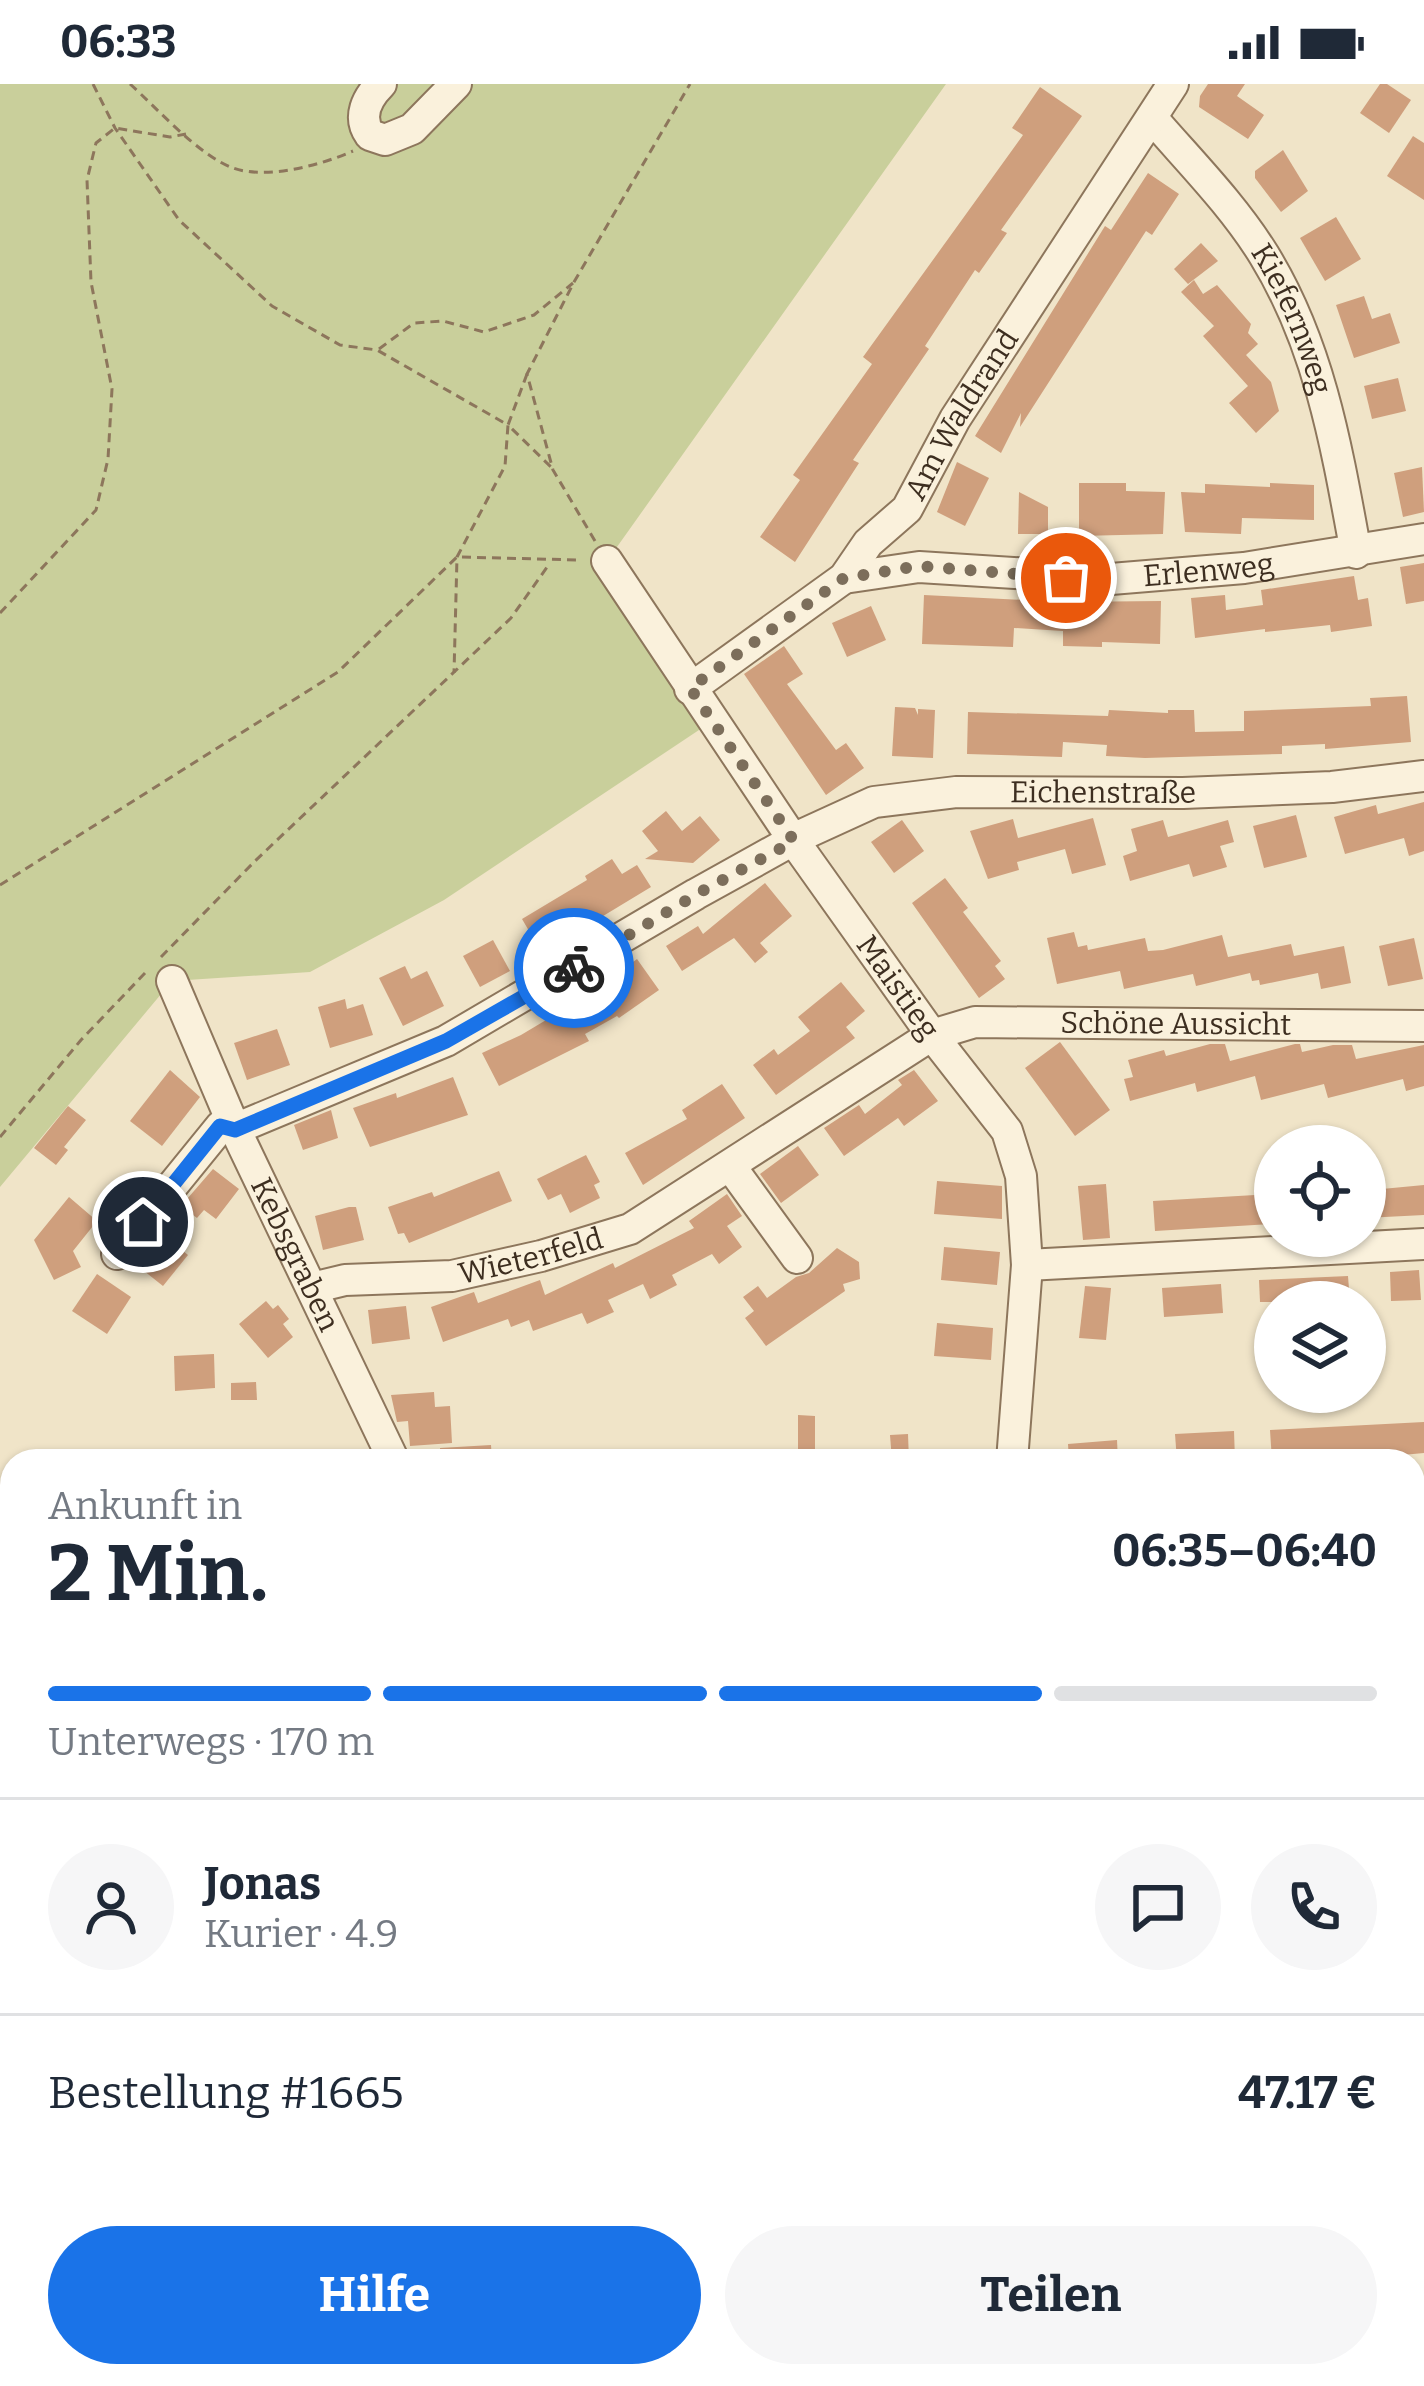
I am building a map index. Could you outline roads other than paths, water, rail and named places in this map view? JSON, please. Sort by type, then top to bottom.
[{"type":"street","points":[[381,84],[364,111],[364,128],[376,138],[392,139],[412,129],[456,84]]},
{"type":"street","name":"Am Waldrand","points":[[690,688],[844,578],[868,543],[907,509],[955,419],[1173,84]]},
{"type":"street","name":"Kiefernweg","points":[[1153,119],[1230,207],[1264,255],[1289,304],[1330,411],[1356,553]]},
{"type":"street","points":[[907,509],[919,566]]},
{"type":"street","name":"Erlenweg","points":[[844,578],[919,566],[1112,580],[1356,553],[1424,538]]},
{"type":"street","name":"Maistieg","points":[[607,561],[794,841],[932,1035],[1007,1131],[1021,1176],[1027,1264],[1013,1449]]},
{"type":"street","name":"Eichenstraße","points":[[117,1254],[220,1126],[235,1130],[446,1041],[794,841],[874,802],[956,792],[1183,793],[1332,787],[1424,776]]},
{"type":"street","name":"Kebsgraben","points":[[172,981],[235,1130],[388,1449]]},
{"type":"street","name":"Schöne Aussicht","points":[[932,1035],[975,1022],[1424,1026]]},
{"type":"street","name":"Wieterfeld","points":[[312,1288],[345,1280],[452,1276],[541,1256],[630,1228],[932,1035]]},
{"type":"street","points":[[731,1167],[797,1258]]},
{"type":"street","points":[[1027,1264],[1424,1244]]}]
